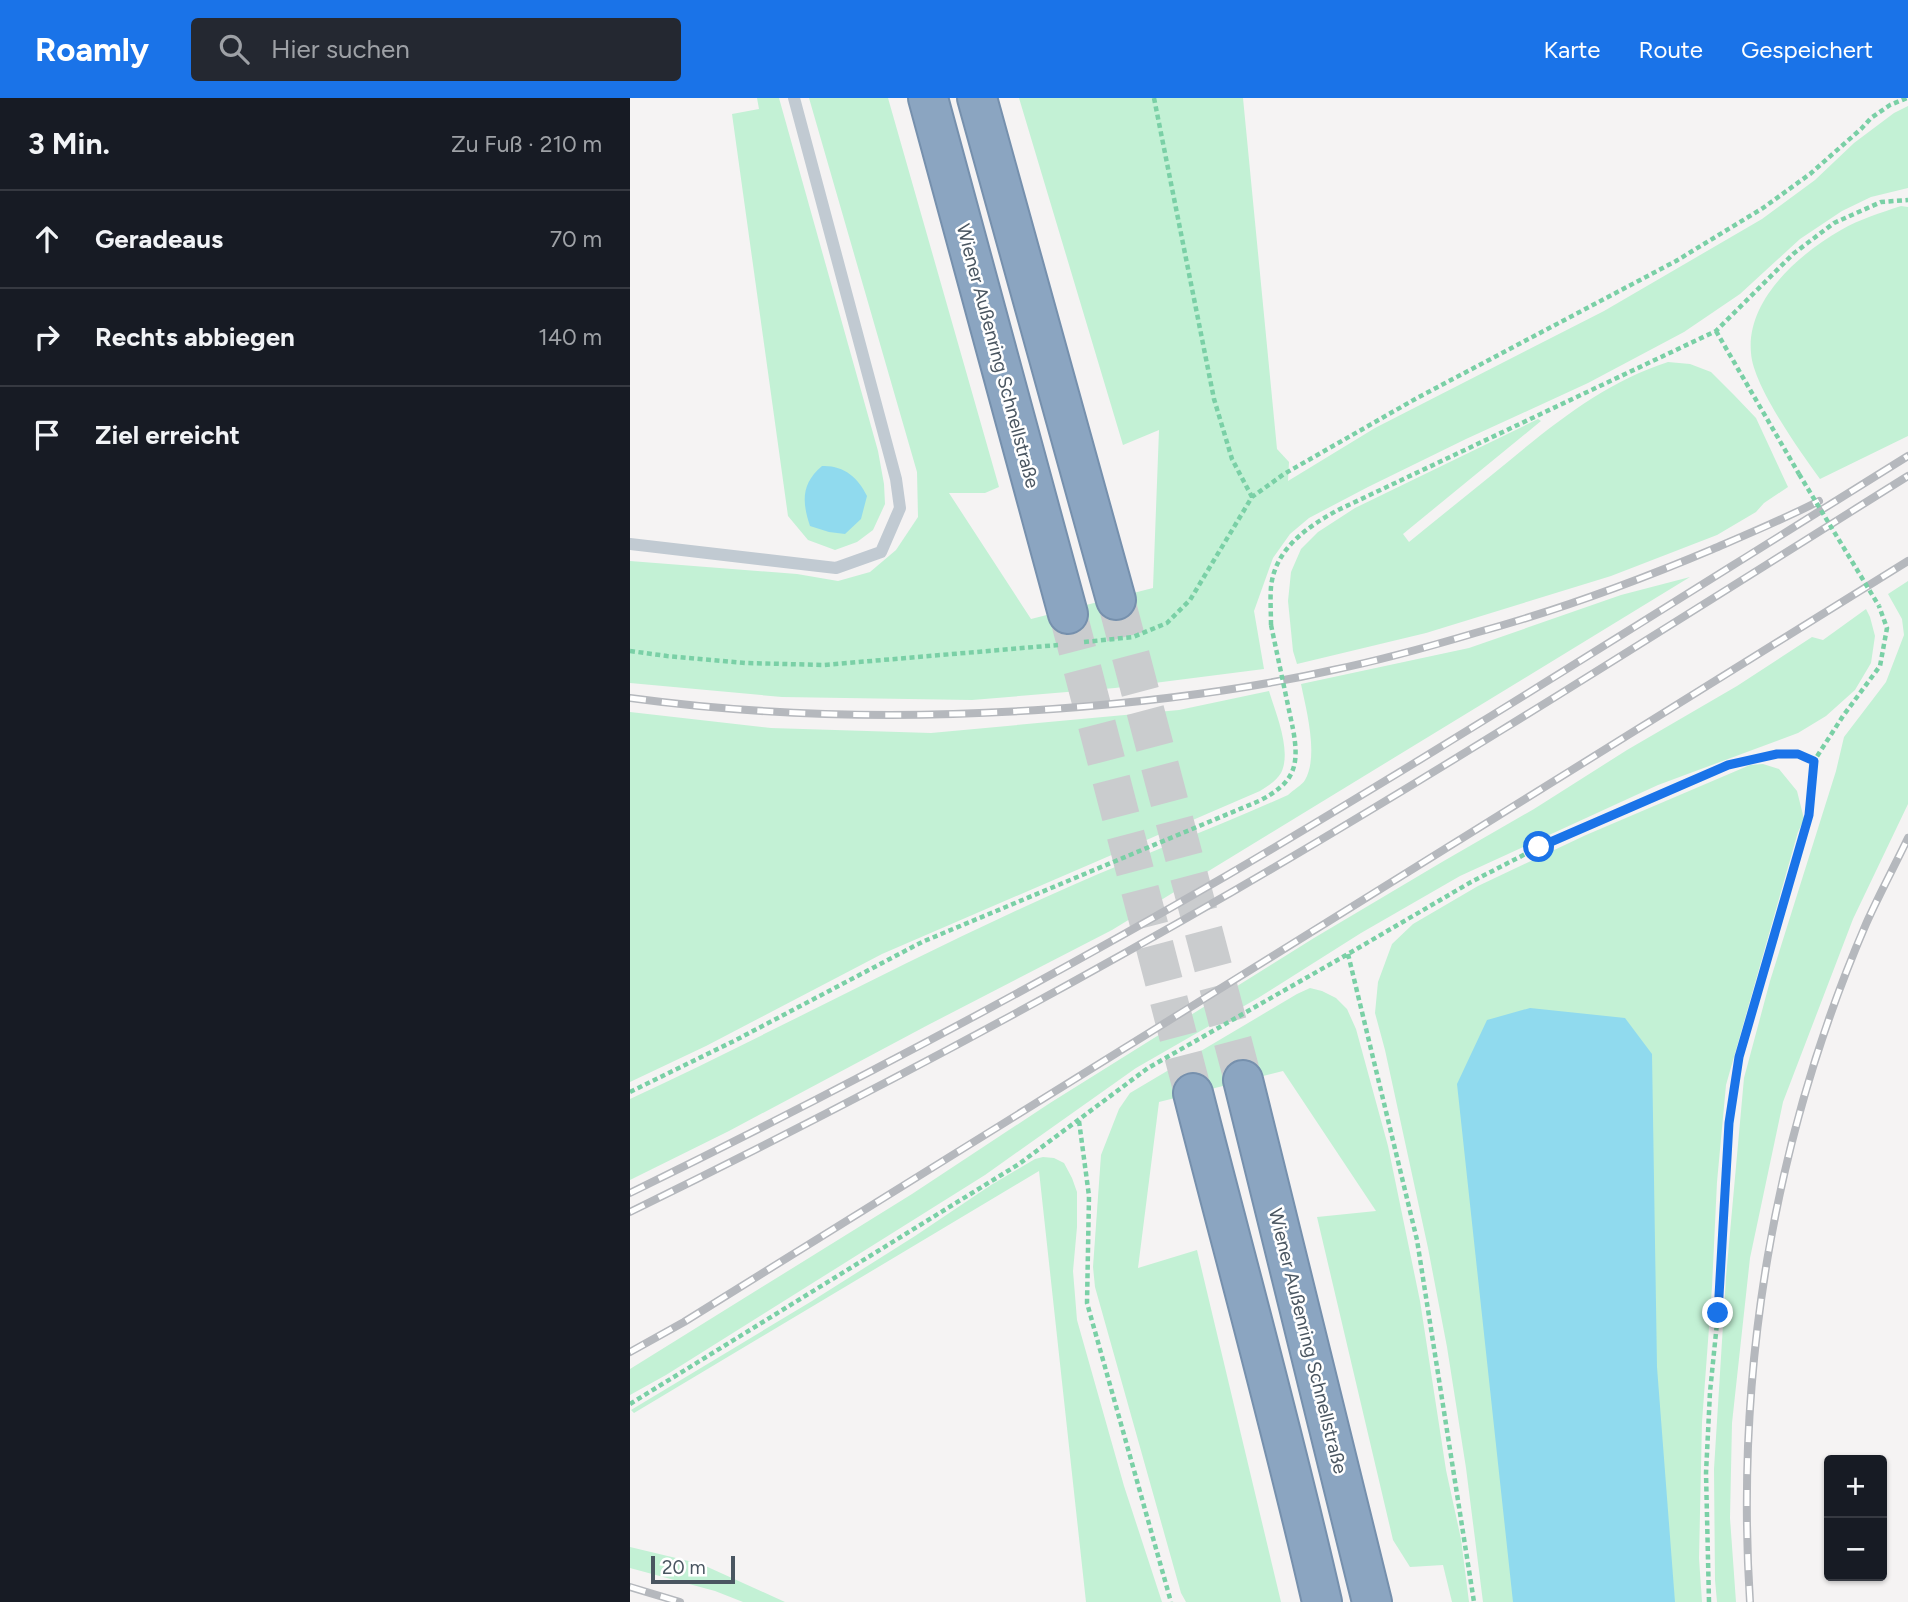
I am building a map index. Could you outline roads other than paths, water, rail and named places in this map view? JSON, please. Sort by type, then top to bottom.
[{"type":"highway","name":"Wiener Außenring Schnellstraße","points":[[928,98],[1071,634]]},
{"type":"highway","points":[[977,98],[1116,600]]},
{"type":"highway","name":"Wiener Außenring Schnellstraße","points":[[1244,1080],[1372,1602]]},
{"type":"highway","points":[[1193,1093],[1296,1487],[1322,1602]]},
{"type":"lane","points":[[630,544],[836,568],[881,551],[900,508],[896,479],[794,98]]},
{"type":"water","points":[[822,466],[837,468],[849,474],[867,496],[861,519],[845,534],[810,526],[805,494],[810,480]]},
{"type":"water","points":[[1530,1008],[1625,1018],[1652,1054],[1657,1367],[1675,1602],[1513,1602],[1457,1084],[1487,1020]]},
{"type":"tunnel","points":[[1116,600],[1243,1080]]},
{"type":"tunnel","points":[[1068,614],[1193,1093]]},
{"type":"railway","points":[[630,1193],[931,1040],[1226,876],[1483,721],[1908,456]]},
{"type":"railway","points":[[630,1212],[934,1057],[1232,892],[1487,739],[1908,476]]},
{"type":"railway","points":[[630,698],[788,712],[947,714],[1123,703],[1263,684],[1404,653],[1565,605],[1684,561],[1819,501]]},
{"type":"railway","points":[[630,1352],[684,1322],[1908,561]]},
{"type":"railway","points":[[1750,1602],[1747,1515],[1749,1428],[1756,1342],[1768,1256],[1785,1171],[1807,1087],[1834,1005],[1866,924],[1908,838]]},
{"type":"railway","points":[[630,1587],[680,1602]]}]
